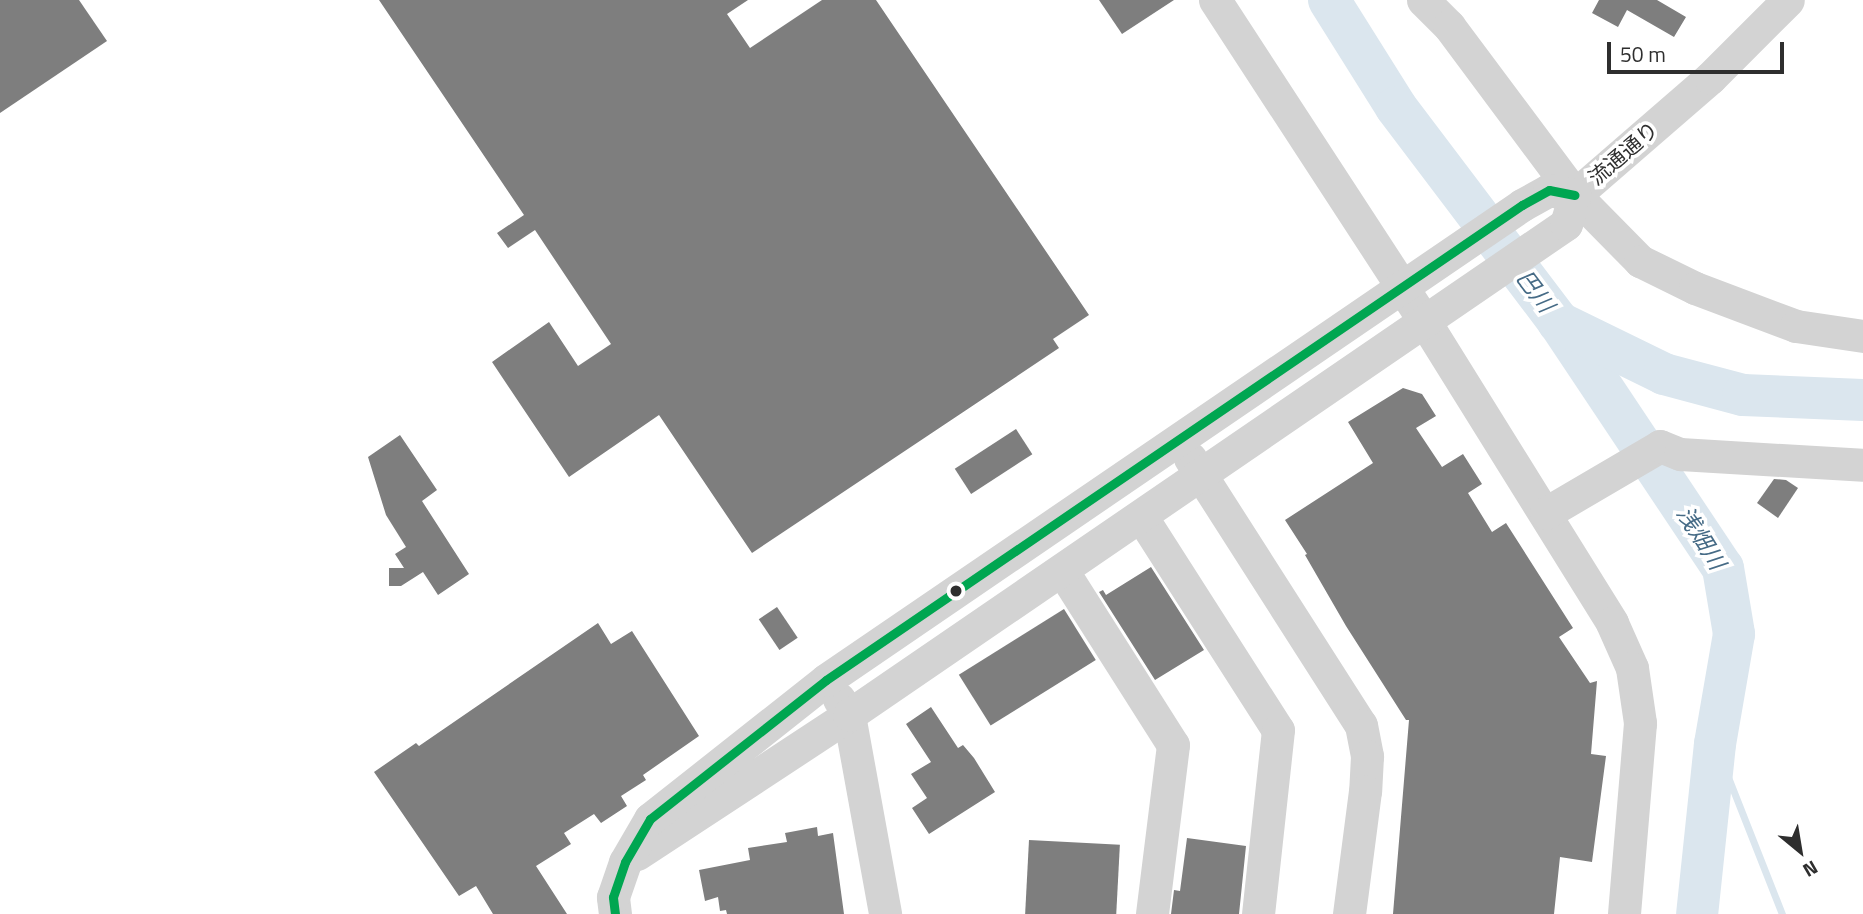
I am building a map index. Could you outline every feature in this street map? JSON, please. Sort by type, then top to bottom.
[{"type":"street","points":[[1215,0],[1425,322],[1612,623],[1632,668],[1640,723],[1624,914]]},
{"type":"street","points":[[1423,0],[1449,26],[1575,195]]},
{"type":"street","name":"流通通り","points":[[1788,0],[1710,78],[1575,195],[1640,261],[1695,288],[1796,326],[1863,336]]},
{"type":"street","points":[[615,914],[613,897],[625,862],[650,819],[826,680],[1403,289],[1522,205],[1549,190],[1575,195]]},
{"type":"street","points":[[625,862],[849,715],[1566,224],[1575,195]]},
{"type":"street","points":[[1179,441],[1361,725],[1367,756],[1365,790],[1349,914]]},
{"type":"street","points":[[1546,513],[1660,446],[1680,454],[1863,465]]},
{"type":"street","points":[[1141,516],[1278,730],[1258,914]]},
{"type":"street","points":[[1062,570],[1173,745],[1152,914]]},
{"type":"street","points":[[826,680],[849,715],[885,914]]},
{"type":"building","points":[[0,0],[79,0],[107,41],[0,113]]},
{"type":"building","points":[[379,0],[748,0],[727,14],[750,48],[822,0],[876,0],[1089,315],[1053,339],[1059,348],[752,553],[659,415],[569,477],[492,362],[549,322],[578,366],[611,344],[535,230],[508,248],[497,233],[524,215]]},
{"type":"building","points":[[1099,0],[1174,0],[1122,34]]},
{"type":"building","points":[[1599,0],[1657,0],[1686,17],[1674,37],[1627,10],[1618,27],[1592,13]]},
{"type":"building","points":[[1403,388],[1422,394],[1436,416],[1416,428],[1442,467],[1463,454],[1482,484],[1468,493],[1492,532],[1506,523],[1573,628],[1559,637],[1590,683],[1597,681],[1591,754],[1606,756],[1592,862],[1560,857],[1554,914],[1393,914],[1409,720],[1406,720],[1346,626],[1305,555],[1307,554],[1285,520],[1373,463],[1348,422]]},
{"type":"building","points":[[1016,429],[1032,454],[971,494],[955,469]]},
{"type":"building","points":[[400,435],[437,490],[422,501],[469,574],[438,595],[423,572],[401,586],[389,586],[389,568],[404,568],[395,554],[406,547],[386,515],[368,457]]},
{"type":"building","points":[[1774,479],[1786,480],[1798,488],[1778,518],[1757,503]]},
{"type":"building","points":[[1151,567],[1204,650],[1155,680],[1099,592],[1103,590],[1106,595]]},
{"type":"building","points":[[777,607],[798,638],[779,650],[759,619]]},
{"type":"building","points":[[1064,609],[1096,660],[991,726],[959,675]]},
{"type":"building","points":[[598,623],[611,644],[632,631],[699,736],[643,775],[646,780],[621,796],[627,806],[601,823],[594,814],[564,833],[571,844],[536,866],[567,914],[493,914],[476,886],[459,896],[374,772],[416,743],[419,746]]},
{"type":"building","points":[[931,707],[958,748],[963,745],[974,758],[995,792],[929,834],[912,808],[927,798],[911,774],[931,762],[906,724]]},
{"type":"building","points":[[817,827],[818,836],[833,833],[844,914],[727,914],[726,910],[720,911],[718,897],[705,901],[699,870],[750,860],[748,848],[787,842],[785,833]]},
{"type":"building","points":[[1187,838],[1246,846],[1239,914],[1171,914],[1174,890],[1180,891]]},
{"type":"building","points":[[1029,840],[1120,845],[1116,914],[1025,914]]},
{"type":"waterway","name":"浅畑川","points":[[1329,0],[1396,107],[1558,321],[1723,568],[1734,634],[1715,744],[1697,914]]},
{"type":"waterway","name":"巴川","points":[[1558,322],[1664,374],[1743,395],[1863,400]]},
{"type":"waterway","points":[[1715,744],[1782,914]]},
{"type":"transit line","points":[[615,914],[613,897],[625,862],[650,819],[826,680],[1522,205],[1549,190],[1575,195]]}]
